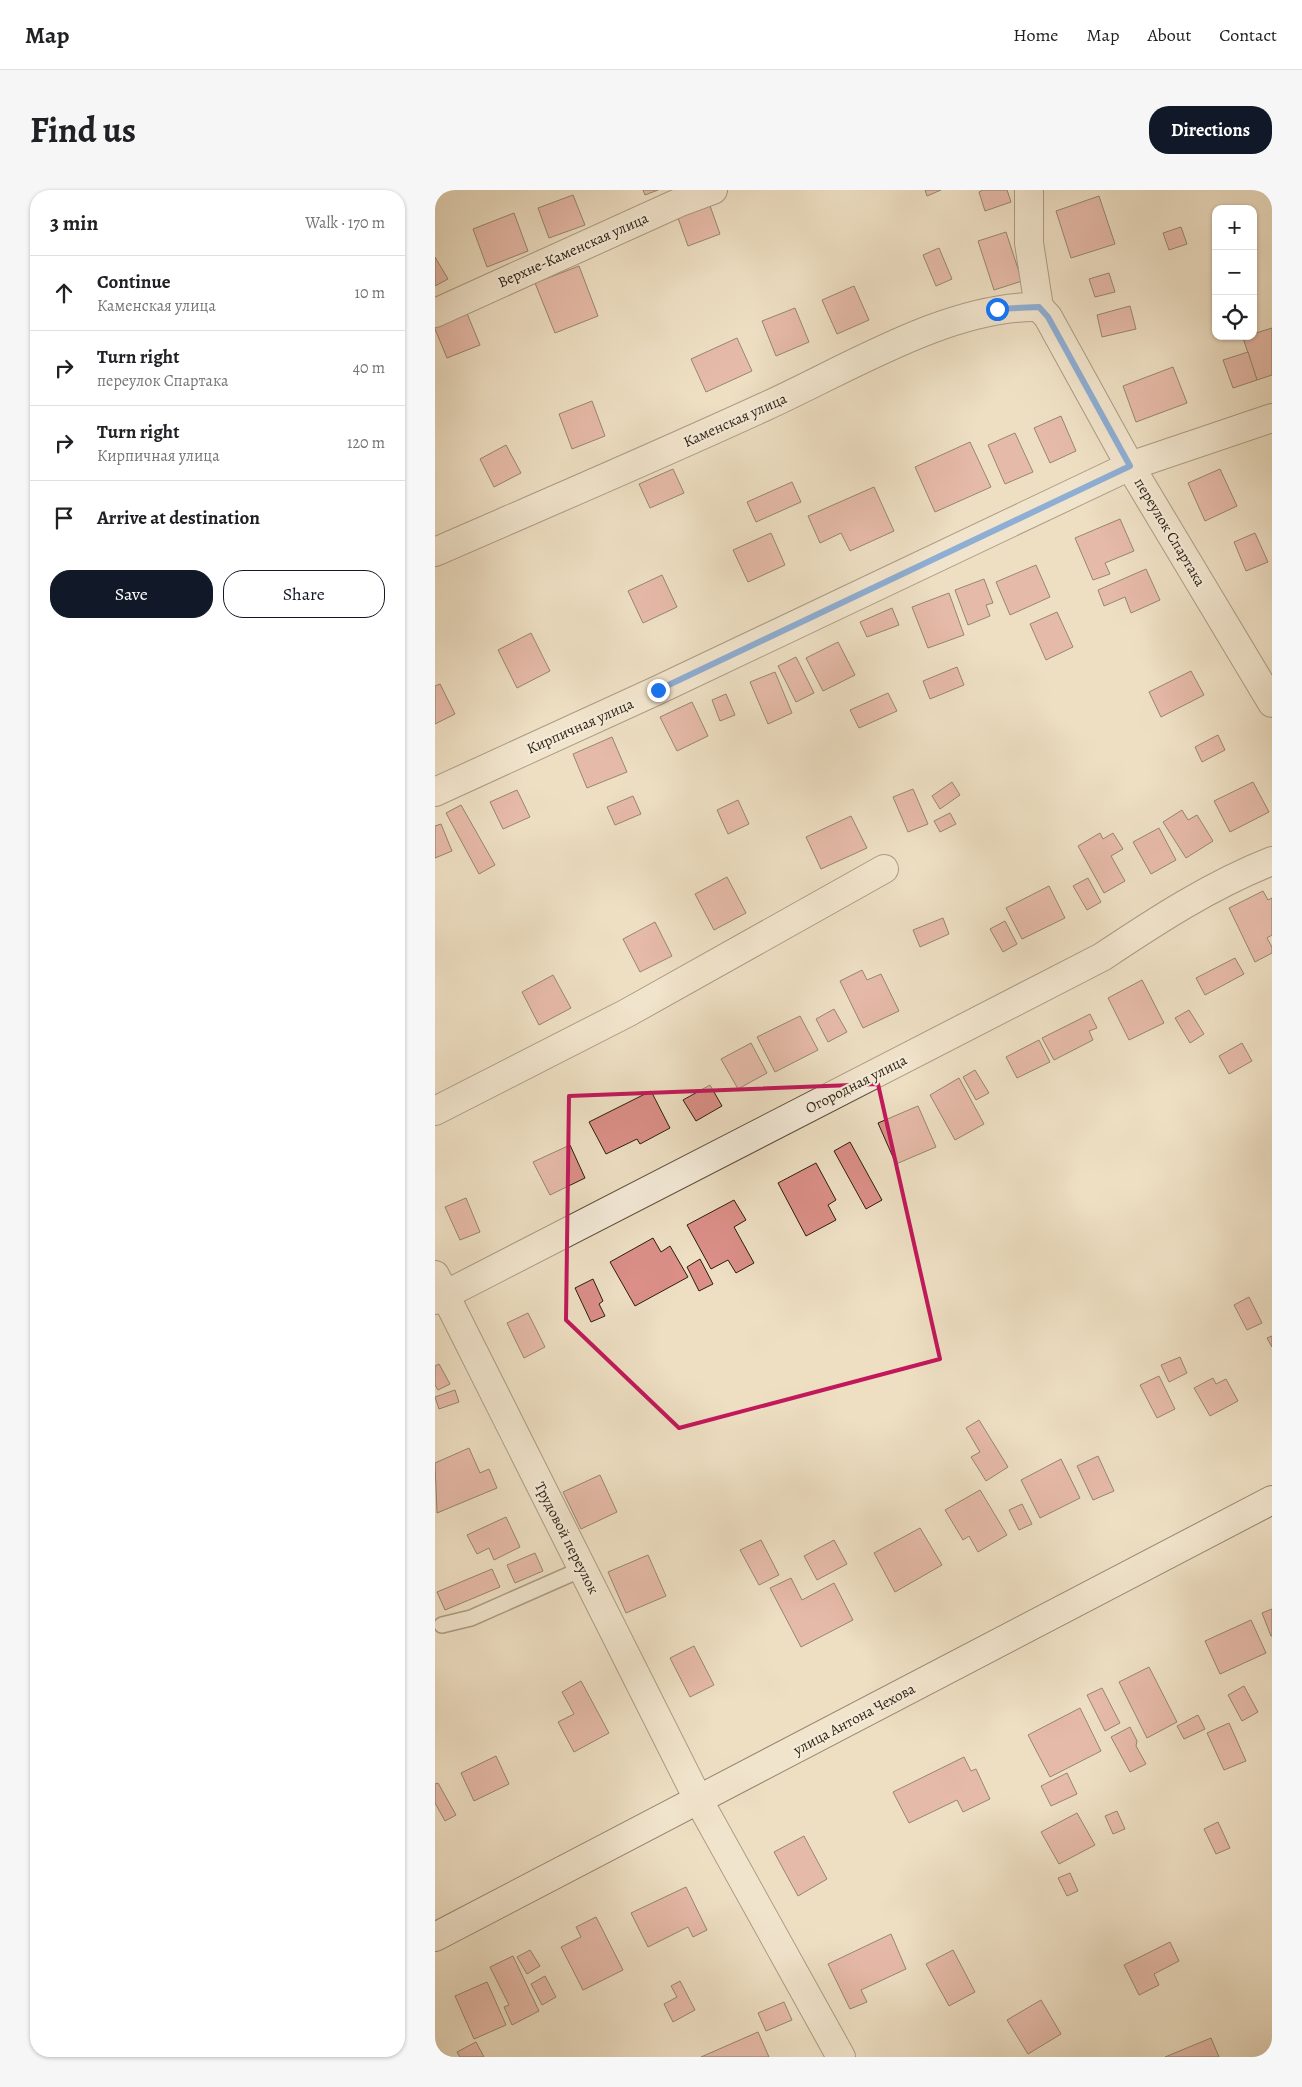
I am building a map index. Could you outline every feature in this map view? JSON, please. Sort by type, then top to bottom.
[{"type":"street","name":"Верхне-Каменская улица","points":[[435,312],[678,203],[713,190]]},
{"type":"street","name":"переулок Спартака","points":[[1029,190],[1029,243],[1039,307],[1048,317],[1130,466],[1272,703]]},
{"type":"street","name":"Каменская улица","points":[[435,552],[765,407],[914,335],[997,309],[1039,307]]},
{"type":"street","name":"Кирпичная улица","points":[[435,792],[658,690],[1130,466],[1272,418]]},
{"type":"street","name":"Огородная улица","points":[[438,1290],[1102,958],[1155,921],[1214,888],[1272,862]]},
{"type":"street","points":[[435,1111],[627,1013],[884,869]]},
{"type":"street","name":"Трудовой переулок","points":[[438,1290],[699,1801],[841,2057]]},
{"type":"street","name":"улица Антона Чехова","points":[[435,1936],[699,1801],[1272,1500]]},
{"type":"lane","points":[[442,1625],[471,1618],[582,1569]]},
{"type":"highlighted area","points":[[878,1084],[940,1359],[679,1428],[566,1320],[569,1096]]},
{"type":"building","points":[[643,190],[658,190],[645,195]]},
{"type":"building","points":[[925,190],[941,190],[927,196]]},
{"type":"building","points":[[983,190],[1007,190],[1011,202],[985,211],[979,192]]},
{"type":"building","points":[[573,195],[585,225],[549,238],[538,208]]},
{"type":"building","points":[[1099,196],[1115,244],[1071,258],[1056,211]]},
{"type":"building","points":[[709,203],[720,234],[688,246],[677,215]]},
{"type":"building","points":[[514,213],[528,251],[487,267],[473,229]]},
{"type":"building","points":[[1181,227],[1187,244],[1169,250],[1163,233]]},
{"type":"building","points":[[1006,232],[1022,281],[994,290],[978,241]]},
{"type":"building","points":[[939,248],[952,279],[936,286],[923,255]]},
{"type":"building","points":[[435,257],[448,279],[435,286]]},
{"type":"building","points":[[579,266],[598,316],[555,333],[535,283]]},
{"type":"building","points":[[1109,273],[1115,292],[1095,297],[1089,279]]},
{"type":"building","points":[[854,286],[869,320],[837,334],[822,300]]},
{"type":"building","points":[[1130,306],[1136,329],[1102,337],[1097,315]]},
{"type":"building","points":[[795,308],[809,342],[776,356],[762,321]]},
{"type":"building","points":[[466,311],[480,345],[447,358],[435,329],[435,323]]},
{"type":"building","points":[[1272,328],[1272,375],[1257,380],[1244,340],[1257,340],[1257,333]]},
{"type":"building","points":[[737,338],[752,371],[706,392],[691,359]]},
{"type":"building","points":[[1248,352],[1257,380],[1233,388],[1223,360]]},
{"type":"building","points":[[1173,367],[1187,403],[1136,422],[1123,386]]},
{"type":"building","points":[[592,401],[605,436],[572,449],[559,414]]},
{"type":"building","points":[[1061,416],[1076,451],[1050,463],[1034,428]]},
{"type":"building","points":[[1015,433],[1033,472],[1005,484],[988,445]]},
{"type":"building","points":[[970,442],[991,487],[935,512],[915,467]]},
{"type":"building","points":[[506,445],[521,473],[494,487],[480,459]]},
{"type":"building","points":[[673,469],[684,493],[650,508],[639,484]]},
{"type":"building","points":[[1220,469],[1237,506],[1205,521],[1188,483]]},
{"type":"building","points":[[792,482],[801,502],[756,522],[747,502]]},
{"type":"building","points":[[874,487],[894,531],[850,551],[841,533],[820,543],[808,516]]},
{"type":"building","points":[[1120,519],[1134,551],[1105,563],[1110,574],[1093,580],[1075,538]]},
{"type":"building","points":[[771,533],[785,565],[748,582],[733,550]]},
{"type":"building","points":[[1255,533],[1268,562],[1246,571],[1234,542]]},
{"type":"building","points":[[1036,565],[1050,597],[1010,615],[996,582]]},
{"type":"building","points":[[1146,569],[1160,600],[1131,613],[1125,597],[1104,606],[1098,590]]},
{"type":"building","points":[[662,575],[677,607],[643,623],[628,591]]},
{"type":"building","points":[[984,579],[993,603],[986,605],[990,616],[968,625],[955,590]]},
{"type":"building","points":[[949,593],[964,635],[928,648],[912,607]]},
{"type":"building","points":[[892,608],[899,625],[867,637],[860,622]]},
{"type":"building","points":[[1057,612],[1073,647],[1046,660],[1030,624]]},
{"type":"building","points":[[531,633],[550,671],[517,688],[498,650]]},
{"type":"building","points":[[838,642],[855,675],[823,691],[806,658]]},
{"type":"building","points":[[796,657],[814,693],[796,702],[778,666]]},
{"type":"building","points":[[957,667],[964,685],[930,699],[923,681]]},
{"type":"building","points":[[1191,671],[1204,695],[1161,717],[1149,692]]},
{"type":"building","points":[[775,672],[792,713],[768,724],[750,682]]},
{"type":"building","points":[[440,684],[455,714],[435,724],[435,686]]},
{"type":"building","points":[[888,693],[897,711],[859,728],[850,710]]},
{"type":"building","points":[[726,694],[735,715],[720,721],[712,700]]},
{"type":"building","points":[[692,702],[708,736],[677,751],[660,717]]},
{"type":"building","points":[[1218,735],[1225,750],[1202,762],[1195,747]]},
{"type":"building","points":[[612,737],[627,772],[587,788],[573,754]]},
{"type":"building","points":[[952,782],[960,795],[940,809],[932,796]]},
{"type":"building","points":[[1253,782],[1269,812],[1230,832],[1214,801]]},
{"type":"building","points":[[913,789],[928,824],[908,832],[893,797]]},
{"type":"building","points":[[517,790],[530,817],[503,829],[490,802]]},
{"type":"building","points":[[633,796],[641,814],[615,825],[607,807]]},
{"type":"building","points":[[738,800],[749,824],[728,834],[717,810]]},
{"type":"building","points":[[461,805],[495,865],[479,874],[446,813]]},
{"type":"building","points":[[1182,810],[1188,820],[1197,815],[1213,841],[1186,858],[1163,822]]},
{"type":"building","points":[[950,813],[956,824],[940,832],[934,821]]},
{"type":"building","points":[[851,816],[867,848],[821,869],[806,837]]},
{"type":"building","points":[[441,824],[452,851],[435,858],[435,826]]},
{"type":"building","points":[[1159,828],[1176,860],[1151,874],[1133,842]]},
{"type":"building","points":[[1100,833],[1103,839],[1113,833],[1123,849],[1111,856],[1125,881],[1104,893],[1078,846]]},
{"type":"building","points":[[727,877],[746,913],[714,930],[695,894]]},
{"type":"building","points":[[1088,878],[1101,902],[1087,910],[1073,886]]},
{"type":"building","points":[[1049,886],[1065,918],[1022,939],[1006,908]]},
{"type":"building","points":[[1263,891],[1268,900],[1272,898],[1272,935],[1267,938],[1272,947],[1272,953],[1255,962],[1229,908]]},
{"type":"building","points":[[943,918],[949,934],[920,947],[913,930]]},
{"type":"building","points":[[1005,921],[1017,944],[1003,952],[990,929]]},
{"type":"building","points":[[655,922],[672,956],[640,972],[623,939]]},
{"type":"building","points":[[1235,958],[1244,974],[1205,995],[1196,978]]},
{"type":"building","points":[[862,970],[867,980],[881,974],[899,1011],[863,1028],[840,981]]},
{"type":"building","points":[[553,975],[571,1008],[539,1025],[522,992]]},
{"type":"building","points":[[1142,980],[1164,1023],[1129,1040],[1108,998]]},
{"type":"building","points":[[834,1009],[847,1032],[828,1042],[816,1019]]},
{"type":"building","points":[[1189,1010],[1204,1034],[1190,1043],[1175,1018]]},
{"type":"building","points":[[1090,1014],[1097,1028],[1089,1031],[1093,1040],[1054,1060],[1042,1038]]},
{"type":"building","points":[[800,1016],[818,1050],[775,1072],[757,1037]]},
{"type":"building","points":[[1039,1040],[1050,1062],[1017,1078],[1006,1057]]},
{"type":"building","points":[[751,1043],[767,1073],[738,1089],[721,1059]]},
{"type":"building","points":[[1242,1043],[1252,1061],[1229,1074],[1219,1056]]},
{"type":"building","points":[[975,1070],[989,1093],[976,1100],[963,1077]]},
{"type":"building","points":[[959,1078],[984,1124],[955,1140],[930,1095]]},
{"type":"building","points":[[710,1085],[722,1106],[696,1121],[683,1100]]},
{"type":"building","points":[[651,1091],[670,1128],[640,1144],[637,1139],[606,1154],[589,1122]]},
{"type":"building","points":[[918,1106],[936,1147],[896,1164],[878,1123]]},
{"type":"building","points":[[850,1142],[882,1200],[866,1209],[834,1151]]},
{"type":"building","points":[[570,1145],[585,1178],[550,1195],[533,1162]]},
{"type":"building","points":[[816,1163],[836,1200],[828,1205],[836,1220],[806,1236],[778,1183]]},
{"type":"building","points":[[466,1198],[480,1232],[460,1240],[445,1207]]},
{"type":"building","points":[[734,1200],[746,1220],[734,1227],[754,1263],[736,1273],[728,1260],[711,1269],[687,1225]]},
{"type":"building","points":[[653,1238],[661,1252],[670,1246],[688,1277],[635,1306],[610,1262]]},
{"type":"building","points":[[700,1259],[713,1284],[699,1291],[687,1267]]},
{"type":"building","points":[[593,1279],[603,1301],[599,1304],[605,1316],[591,1322],[575,1288]]},
{"type":"building","points":[[1249,1297],[1262,1323],[1247,1330],[1234,1305]]},
{"type":"building","points":[[528,1313],[545,1347],[524,1358],[507,1323]]},
{"type":"building","points":[[1272,1336],[1272,1347],[1267,1338]]},
{"type":"building","points":[[1180,1357],[1187,1373],[1169,1382],[1161,1365]]},
{"type":"building","points":[[439,1364],[450,1384],[438,1390],[435,1385],[435,1366]]},
{"type":"building","points":[[1159,1376],[1175,1409],[1157,1418],[1140,1385]]},
{"type":"building","points":[[1213,1378],[1216,1384],[1226,1379],[1238,1401],[1210,1416],[1194,1388]]},
{"type":"building","points":[[455,1390],[459,1402],[439,1409],[435,1397]]},
{"type":"building","points":[[979,1420],[1008,1467],[986,1481],[971,1457],[980,1452],[966,1428]]},
{"type":"building","points":[[469,1448],[480,1473],[489,1469],[497,1488],[437,1513],[435,1463]]},
{"type":"building","points":[[1098,1456],[1114,1491],[1093,1500],[1077,1466]]},
{"type":"building","points":[[1061,1459],[1080,1498],[1040,1518],[1021,1480]]},
{"type":"building","points":[[600,1475],[617,1512],[581,1529],[563,1492]]},
{"type":"building","points":[[980,1490],[1007,1535],[978,1552],[969,1536],[963,1540],[945,1510]]},
{"type":"building","points":[[1022,1504],[1032,1524],[1019,1530],[1009,1510]]},
{"type":"building","points":[[506,1517],[520,1547],[494,1560],[489,1548],[477,1554],[467,1535]]},
{"type":"building","points":[[920,1528],[942,1565],[895,1592],[874,1553]]},
{"type":"building","points":[[761,1540],[779,1575],[759,1585],[740,1550]]},
{"type":"building","points":[[834,1540],[847,1564],[817,1580],[804,1556]]},
{"type":"building","points":[[535,1553],[543,1571],[515,1583],[507,1565]]},
{"type":"building","points":[[648,1555],[666,1596],[626,1613],[608,1572]]},
{"type":"building","points":[[492,1569],[500,1587],[445,1610],[437,1592]]},
{"type":"building","points":[[791,1578],[802,1600],[834,1583],[853,1620],[801,1647],[770,1588]]},
{"type":"building","points":[[1272,1609],[1272,1636],[1271,1636],[1262,1613]]},
{"type":"building","points":[[1251,1620],[1266,1653],[1220,1674],[1205,1641]]},
{"type":"building","points":[[694,1646],[714,1685],[690,1697],[670,1658]]},
{"type":"building","points":[[1149,1667],[1177,1722],[1147,1738],[1119,1682]]},
{"type":"building","points":[[581,1681],[609,1733],[574,1752],[558,1722],[574,1714],[562,1692]]},
{"type":"building","points":[[1244,1686],[1258,1712],[1242,1721],[1228,1695]]},
{"type":"building","points":[[1102,1688],[1120,1723],[1105,1731],[1087,1695]]},
{"type":"building","points":[[1080,1708],[1101,1751],[1050,1777],[1028,1735]]},
{"type":"building","points":[[1198,1715],[1205,1729],[1184,1739],[1177,1726]]},
{"type":"building","points":[[1229,1723],[1246,1761],[1224,1770],[1207,1733]]},
{"type":"building","points":[[1130,1727],[1137,1741],[1136,1746],[1146,1764],[1130,1772],[1111,1737]]},
{"type":"building","points":[[496,1756],[509,1784],[474,1801],[461,1773]]},
{"type":"building","points":[[964,1757],[971,1771],[976,1769],[990,1799],[963,1812],[957,1800],[909,1823],[893,1792]]},
{"type":"building","points":[[1067,1773],[1077,1794],[1051,1806],[1041,1786]]},
{"type":"building","points":[[438,1783],[456,1815],[445,1821],[435,1803],[435,1784]]},
{"type":"building","points":[[1117,1811],[1125,1829],[1113,1834],[1105,1816]]},
{"type":"building","points":[[1077,1813],[1095,1845],[1059,1864],[1041,1832]]},
{"type":"building","points":[[1218,1822],[1230,1848],[1216,1854],[1204,1829]]},
{"type":"building","points":[[804,1836],[827,1879],[798,1896],[774,1852]]},
{"type":"building","points":[[1070,1873],[1078,1891],[1067,1896],[1058,1878]]},
{"type":"building","points":[[686,1887],[707,1930],[693,1937],[688,1927],[648,1947],[631,1913]]},
{"type":"building","points":[[596,1917],[623,1970],[583,1990],[561,1947],[581,1937],[576,1927]]},
{"type":"building","points":[[891,1934],[906,1969],[861,1990],[867,2002],[850,2009],[828,1964]]},
{"type":"building","points":[[1170,1942],[1179,1961],[1154,1974],[1159,1985],[1139,1995],[1124,1965]]},
{"type":"building","points":[[530,1950],[540,1966],[527,1974],[517,1957]]},
{"type":"building","points":[[953,1950],[975,1992],[949,2006],[926,1964]]},
{"type":"building","points":[[513,1956],[539,2011],[512,2025],[504,2007],[509,2005],[490,1967]]},
{"type":"building","points":[[545,1976],[556,1997],[542,2005],[531,1984]]},
{"type":"building","points":[[680,1981],[695,2010],[673,2022],[664,2004],[677,1997],[671,1986]]},
{"type":"building","points":[[487,1982],[506,2025],[474,2039],[455,1996]]},
{"type":"building","points":[[1041,2000],[1061,2034],[1028,2054],[1007,2020]]},
{"type":"building","points":[[784,2002],[792,2020],[766,2031],[758,2013]]},
{"type":"building","points":[[758,2032],[769,2057],[701,2057]]},
{"type":"building","points":[[1211,2038],[1219,2057],[1165,2057]]},
{"type":"building","points":[[476,2042],[484,2057],[460,2057],[457,2052]]},
{"type":"route","points":[[658,690],[1130,466],[1048,317],[1039,307],[1018,306],[997,309]]}]
